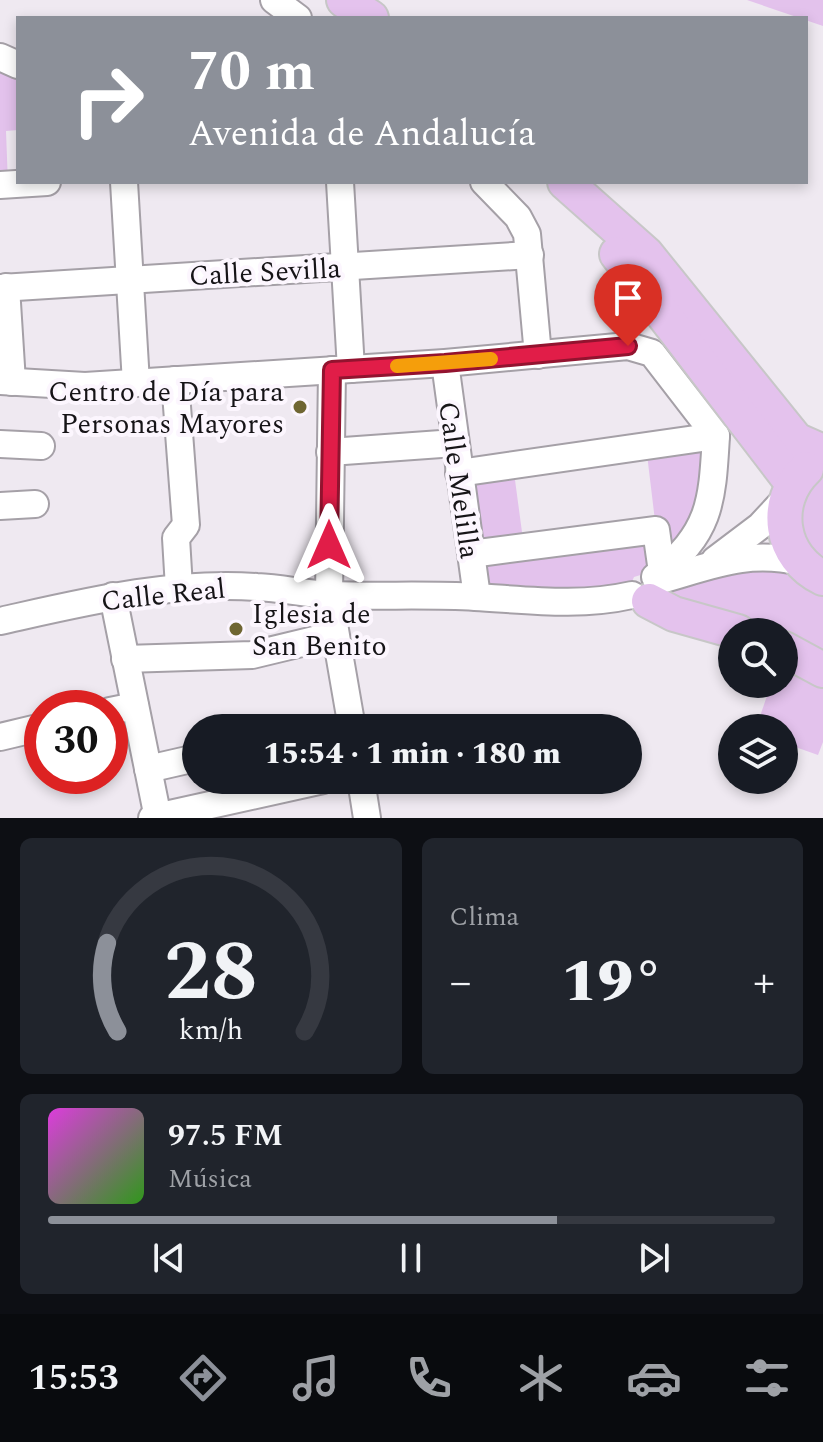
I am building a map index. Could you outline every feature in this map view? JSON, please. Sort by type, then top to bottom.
[{"type":"main road","points":[[344,0],[368,16]]},
{"type":"main road","points":[[570,186],[646,254],[796,440],[823,452]]},
{"type":"main road","points":[[570,186],[790,491]]},
{"type":"main road","points":[[812,570],[790,548],[784,514],[790,491],[803,471],[823,458]]},
{"type":"main road","points":[[651,585],[674,614],[718,626]]},
{"type":"main road","points":[[798,657],[823,670]]},
{"type":"street","points":[[274,0],[295,16]]},
{"type":"street","points":[[124,184],[136,383]]},
{"type":"street","points":[[340,184],[345,267],[341,370],[330,452],[329,595],[345,714]]},
{"type":"street","points":[[486,184],[518,217],[527,234],[538,355]]},
{"type":"street","name":"Calle Sevilla","points":[[3,287],[530,255]]},
{"type":"street","points":[[3,287],[6,381],[85,386],[445,363],[628,346],[652,353],[716,436],[712,496],[700,529],[682,555],[651,585]]},
{"type":"street","name":"Calle Melilla","points":[[445,363],[477,597]]},
{"type":"street","points":[[175,380],[186,525],[176,538],[179,588]]},
{"type":"street","points":[[459,473],[716,436]]},
{"type":"street","points":[[330,452],[455,443]]},
{"type":"street","points":[[0,444],[41,446]]},
{"type":"street","points":[[698,570],[760,526],[790,491]]},
{"type":"street","points":[[0,506],[35,504]]},
{"type":"street","points":[[471,554],[656,530],[651,585]]},
{"type":"street","name":"Calle Real","points":[[0,621],[113,596],[179,588],[257,587],[329,595],[572,602],[606,601],[748,557],[776,556],[812,570]]},
{"type":"street","points":[[113,596],[125,659],[123,690]]},
{"type":"street","points":[[125,659],[252,655],[335,635]]},
{"type":"street","points":[[128,722],[148,769],[156,818],[261,794]]},
{"type":"street","points":[[0,737],[24,731]]},
{"type":"street","points":[[148,769],[182,761]]},
{"type":"street","points":[[363,794],[367,818]]},
{"type":"shaded area","points":[[747,0],[823,0],[823,26],[808,21],[808,16],[794,16]]},
{"type":"shaded area","points":[[0,57],[16,64],[16,130],[6,131],[8,185],[0,185]]},
{"type":"shaded area","points":[[716,436],[700,529],[647,573],[634,577],[630,586],[477,597],[459,473],[513,465],[524,547],[656,529],[646,446]]},
{"type":"shaded area","points":[[823,466],[823,568],[802,551],[795,497]]},
{"type":"shaded area","points":[[724,562],[823,578],[823,670],[798,657],[798,618],[718,618],[718,624],[653,598]]},
{"type":"shaded area","points":[[798,675],[823,689],[823,742],[818,755],[798,748],[798,714],[761,714],[766,698],[798,698]]},
{"type":"slow traffic","points":[[397,366],[491,359]]},
{"type":"place","name":"Centro de Día para Personas Mayores","points":[[300,407]]},
{"type":"place","name":"Iglesia de San Benito","points":[[236,629]]},
{"type":"route","points":[[329,545],[332,370],[628,346]]}]
